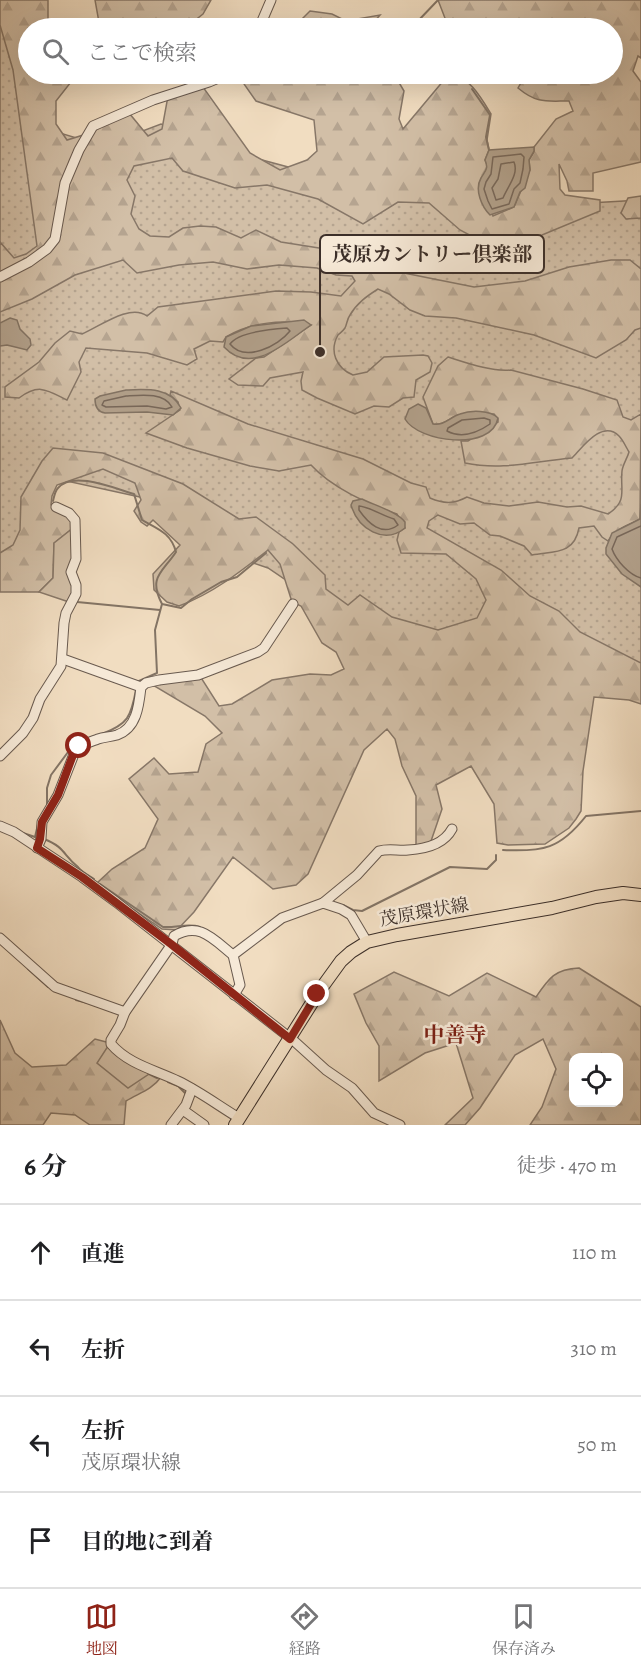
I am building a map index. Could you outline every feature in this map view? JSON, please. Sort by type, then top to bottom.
[{"type":"main road","name":"茂原環状線","points":[[237,1122],[320,990],[341,961],[367,942],[541,910],[596,897],[623,893],[641,895]]},
{"type":"street","points":[[263,18],[271,0]]},
{"type":"street","points":[[0,277],[29,262],[47,249],[55,239],[65,183],[79,150],[93,126],[153,100],[203,84]]},
{"type":"street","points":[[0,756],[23,733],[33,718],[40,699],[58,673],[63,659],[64,623],[76,585],[71,572],[76,559],[75,520],[69,513],[56,507]]},
{"type":"street","points":[[37,848],[42,822],[58,795],[76,749],[83,744],[125,730],[136,715],[141,687],[159,680],[198,675],[258,652],[264,648],[293,604]]},
{"type":"street","points":[[63,659],[141,687]]},
{"type":"street","points":[[0,826],[14,832],[82,877],[171,944],[326,1070],[352,1088],[374,1113],[400,1125]]},
{"type":"street","points":[[233,955],[282,918],[323,903],[357,875],[382,849],[408,850],[438,843],[446,839],[452,829]]},
{"type":"street","points":[[323,903],[351,915],[367,942]]},
{"type":"street","points":[[234,995],[240,985],[233,955],[209,936],[190,929],[174,936],[171,944],[125,1012],[111,1044],[127,1057],[150,1070],[179,1081],[192,1089],[237,1122]]},
{"type":"street","points":[[0,938],[56,987],[125,1012]]},
{"type":"street","points":[[171,1125],[183,1110],[192,1089]]},
{"type":"street","points":[[183,1110],[204,1125]]},
{"type":"green space","points":[[0,0],[18,18],[18,84],[31,84],[43,128],[103,146],[161,124],[215,140],[247,156],[292,168],[572,204],[641,200],[641,685],[422,655],[308,595],[268,568],[205,547],[149,499],[53,478],[0,587]]},
{"type":"green space","points":[[0,0],[48,0],[48,18],[18,18],[18,84],[69,84],[56,101],[56,124],[67,140],[93,132],[129,113],[148,136],[162,129],[168,96],[203,87],[250,153],[280,170],[307,160],[317,151],[314,120],[256,101],[244,84],[400,84],[404,91],[399,119],[403,129],[441,84],[469,84],[491,114],[487,140],[489,150],[485,160],[487,168],[481,179],[493,216],[514,207],[530,170],[529,160],[534,147],[556,119],[573,111],[569,101],[548,101],[531,97],[518,88],[520,84],[623,84],[623,18],[445,18],[438,0],[641,0],[641,58],[638,56],[633,71],[641,82],[641,162],[593,173],[593,191],[569,191],[559,164],[560,189],[565,195],[600,200],[600,211],[542,235],[494,240],[475,238],[460,230],[429,203],[398,202],[363,224],[318,199],[267,185],[235,188],[183,171],[172,158],[134,166],[127,180],[135,196],[131,214],[139,229],[150,236],[169,237],[183,228],[200,226],[216,227],[241,238],[256,230],[281,242],[338,251],[399,272],[474,287],[525,281],[569,267],[611,260],[630,260],[641,269],[641,328],[596,358],[534,335],[456,318],[425,316],[410,310],[389,294],[378,289],[362,300],[348,318],[345,328],[335,341],[334,353],[342,368],[353,375],[367,372],[384,357],[428,356],[432,363],[430,372],[416,380],[414,397],[403,398],[389,407],[374,406],[355,414],[302,390],[303,372],[270,378],[263,386],[238,385],[229,379],[256,358],[264,357],[311,325],[289,322],[256,325],[226,337],[223,342],[210,341],[194,349],[197,359],[187,365],[147,353],[86,348],[79,362],[81,372],[67,400],[54,393],[38,389],[19,398],[5,397],[5,387],[39,362],[55,343],[70,331],[82,334],[132,312],[147,316],[158,307],[276,291],[341,296],[355,281],[352,276],[336,275],[317,268],[279,265],[247,269],[213,262],[179,265],[137,273],[123,260],[75,275],[32,299],[0,312],[0,242],[14,258],[26,254],[37,246],[13,70],[0,25]]},
{"type":"green space","points":[[95,0],[211,0],[198,18],[98,18]]},
{"type":"green space","points":[[310,11],[332,14],[340,18],[303,18]]},
{"type":"green space","points":[[641,196],[641,218],[626,219],[621,213],[628,198]]},
{"type":"green space","points":[[448,357],[488,368],[511,370],[617,400],[623,417],[631,420],[641,414],[640,519],[618,530],[608,541],[594,526],[579,528],[573,543],[568,547],[555,552],[532,555],[524,546],[500,536],[490,535],[474,523],[460,524],[438,515],[429,521],[427,528],[501,570],[530,596],[559,611],[580,632],[641,663],[641,704],[629,700],[594,697],[583,771],[581,811],[569,828],[545,844],[497,843],[494,804],[471,766],[436,785],[442,809],[430,844],[416,847],[416,796],[402,766],[395,739],[387,729],[364,750],[308,874],[296,885],[273,889],[233,857],[194,912],[177,930],[162,929],[96,884],[112,869],[145,848],[158,819],[129,779],[154,758],[169,774],[198,772],[206,744],[222,733],[205,716],[151,684],[200,676],[219,706],[232,704],[272,680],[310,674],[331,675],[344,669],[336,652],[322,643],[301,606],[292,602],[280,564],[268,550],[203,595],[179,606],[167,602],[154,590],[153,574],[180,545],[153,520],[147,526],[141,522],[134,511],[141,500],[135,483],[103,469],[57,485],[51,505],[74,521],[73,528],[54,543],[53,578],[39,592],[0,592],[0,553],[13,545],[20,530],[21,497],[42,461],[53,448],[103,453],[183,484],[239,519],[256,517],[293,544],[325,575],[326,589],[348,605],[360,595],[392,617],[438,630],[477,618],[486,600],[476,579],[446,554],[401,553],[397,540],[399,532],[405,528],[397,514],[351,494],[329,481],[311,465],[279,471],[250,466],[187,448],[146,433],[180,410],[178,402],[170,395],[171,391],[248,424],[363,459],[411,483],[426,487],[430,498],[440,501],[453,502],[467,497],[484,503],[509,506],[538,502],[567,507],[581,506],[608,514],[618,505],[622,495],[623,466],[629,452],[613,432],[599,433],[572,458],[506,466],[465,463],[461,441],[468,441],[498,422],[498,419],[494,414],[468,414],[456,416],[440,424],[433,424],[423,397],[438,366]]},
{"type":"green space","points":[[73,528],[75,587],[69,602],[39,592],[53,578],[54,543]]},
{"type":"green space","points":[[579,968],[641,1007],[641,1125],[530,1125],[542,1107],[556,1069],[543,1039],[515,1055],[480,1108],[465,1125],[445,1125],[473,1098],[456,1043],[425,1053],[379,1081],[379,1046],[354,994],[394,972],[449,996],[487,973],[536,997],[553,976],[564,970]]},
{"type":"green space","points":[[0,1020],[15,1053],[32,1067],[66,1065],[95,1039],[110,1043],[161,1077],[149,1088],[126,1101],[124,1125],[90,1125],[75,1115],[51,1113],[43,1125],[0,1125]]},
{"type":"green space","points":[[110,1043],[152,1072],[128,1088],[97,1063]]},
{"type":"water","points":[[534,147],[529,160],[530,170],[525,188],[520,192],[514,207],[490,215],[484,208],[478,188],[486,170],[485,160],[489,150]]},
{"type":"water","points":[[10,318],[17,320],[20,329],[30,339],[31,345],[27,350],[7,345],[0,346],[0,323]]},
{"type":"water","points":[[304,320],[311,325],[280,347],[258,357],[246,358],[235,355],[224,347],[226,337],[251,326]]},
{"type":"water","points":[[126,390],[150,390],[164,393],[171,396],[181,408],[173,415],[147,412],[105,413],[97,409],[95,399]]},
{"type":"water","points":[[418,404],[426,408],[433,424],[440,424],[456,415],[469,412],[485,412],[498,418],[493,429],[483,436],[454,440],[439,438],[412,427],[405,419],[409,409]]},
{"type":"water","points":[[362,499],[402,518],[405,528],[389,535],[373,532],[359,521],[351,505],[353,501]]},
{"type":"water","points":[[641,504],[641,587],[622,574],[606,554],[606,548],[612,533],[640,519]]},
{"type":"waterway","points":[[421,18],[438,0]]},
{"type":"waterway","points":[[472,89],[490,115],[486,137],[489,150]]},
{"type":"waterway","points":[[53,501],[58,488],[74,481],[95,482],[134,494],[142,520],[167,536],[176,552],[158,576],[156,587],[162,604],[181,608],[221,582],[237,577],[266,553]]},
{"type":"waterway","points":[[77,602],[160,610]]},
{"type":"waterway","points":[[139,681],[157,673],[155,630],[162,604]]},
{"type":"waterway","points":[[102,734],[118,727],[127,718],[136,690]]},
{"type":"waterway","points":[[47,808],[47,788],[51,775],[74,744],[80,742]]},
{"type":"waterway","points":[[503,850],[529,850],[550,846],[568,836],[586,816],[641,811]]},
{"type":"waterway","points":[[35,837],[39,820]]},
{"type":"waterway","points":[[23,833],[35,837]]},
{"type":"waterway","points":[[44,839],[60,848],[73,863],[94,879]]},
{"type":"waterway","points":[[343,905],[362,911],[450,867],[487,869],[496,860],[496,855]]},
{"type":"waterway","points":[[100,884],[163,927],[191,925],[200,927]]},
{"type":"waterway","points":[[28,969],[48,987]]},
{"type":"waterway","points":[[76,1000],[88,1003]]},
{"type":"waterway","points":[[107,1043],[113,1052]]},
{"type":"waterway","points":[[149,1074],[157,1078]]},
{"type":"waterway","points":[[168,1082],[178,1086],[185,1093]]},
{"type":"place","name":"茂原カントリー倶楽部","points":[[320,352]]},
{"type":"district","name":"中善寺","points":[[455,1035]]},
{"type":"route","points":[[79,746],[73,755],[58,795],[42,822],[37,848],[82,877],[171,944],[290,1039],[317,994]]}]
